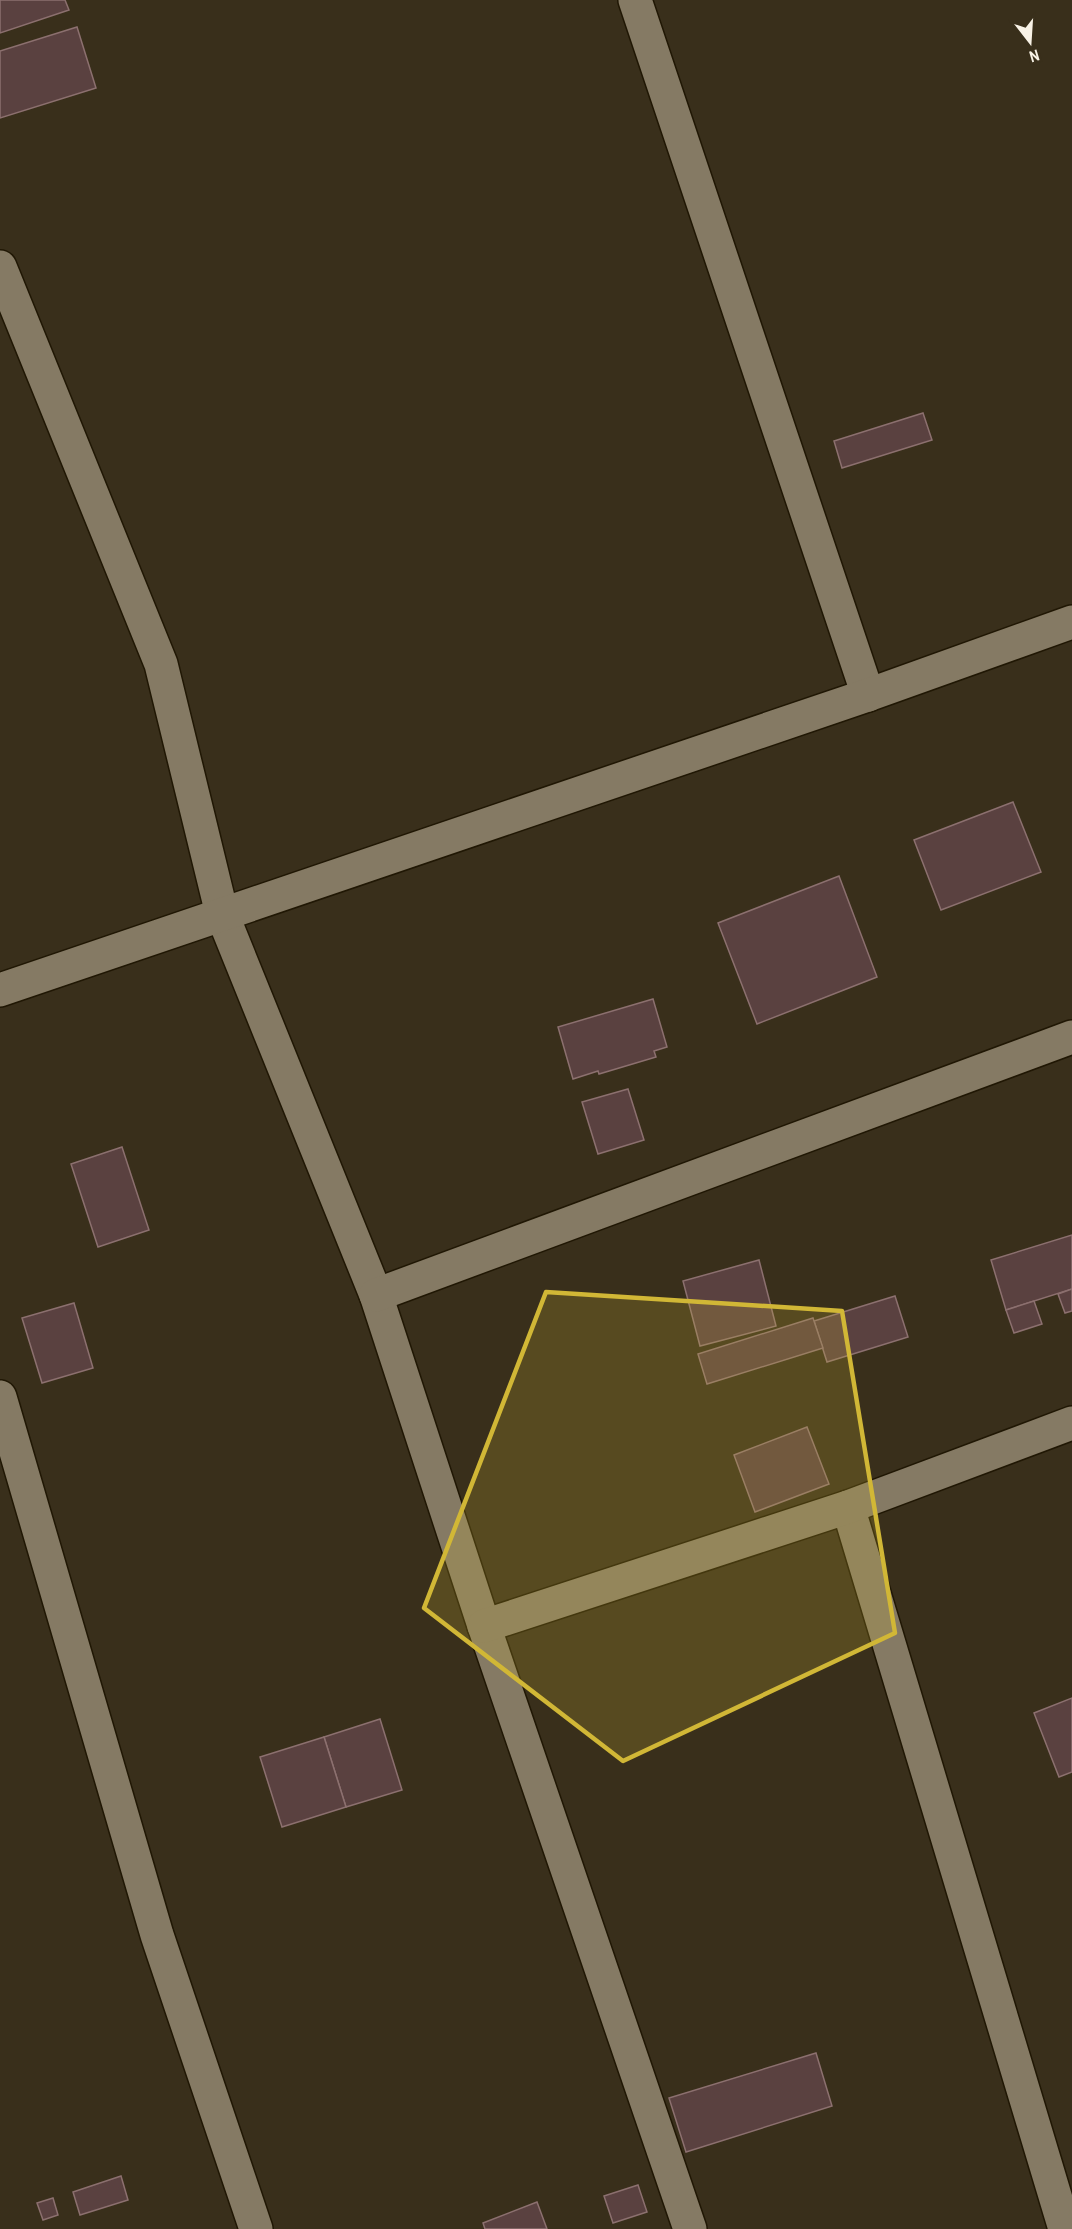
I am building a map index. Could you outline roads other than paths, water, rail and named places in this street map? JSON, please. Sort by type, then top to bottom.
[{"type":"street","points":[[635,0],[868,694]]},
{"type":"street","points":[[0,267],[161,664],[222,914],[376,1295],[484,1626],[690,2229]]},
{"type":"street","points":[[0,990],[868,694],[1072,622]]},
{"type":"street","points":[[376,1295],[1072,1037]]},
{"type":"street","points":[[0,1397],[157,1935],[256,2229]]},
{"type":"street","points":[[484,1626],[848,1507],[1072,1423]]},
{"type":"street","points":[[848,1507],[1065,2229]]}]
